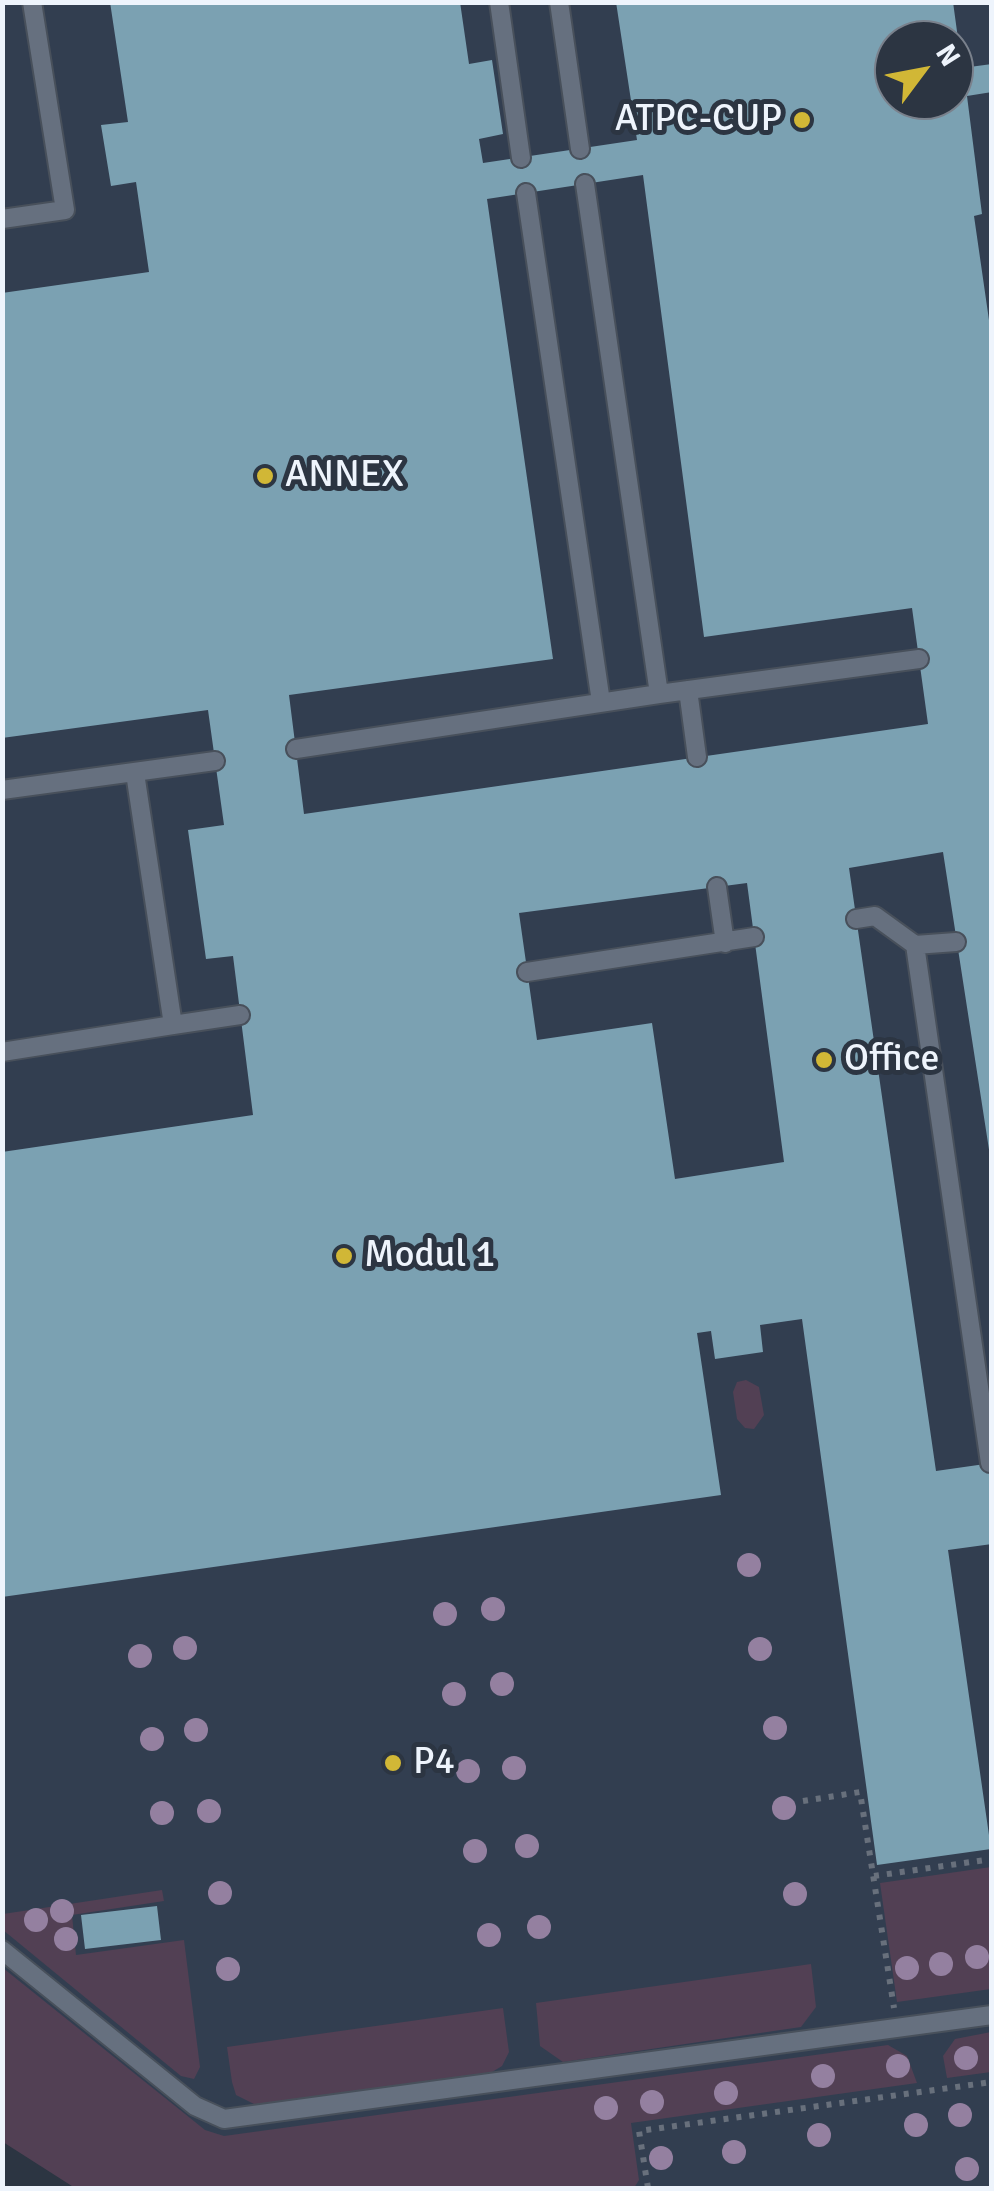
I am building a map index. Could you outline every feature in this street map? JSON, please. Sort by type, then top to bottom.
[{"type":"lane","points":[[2,219],[65,210],[32,2]]},
{"type":"lane","points":[[499,2],[521,158]]},
{"type":"lane","points":[[559,2],[580,149]]},
{"type":"lane","points":[[585,184],[658,694]]},
{"type":"lane","points":[[526,193],[601,702]]},
{"type":"lane","points":[[296,748],[919,660]]},
{"type":"lane","points":[[688,690],[697,757]]},
{"type":"lane","points":[[2,790],[215,761]]},
{"type":"lane","points":[[135,773],[173,1025]]},
{"type":"lane","points":[[718,887],[725,942]]},
{"type":"lane","points":[[856,919],[875,916],[915,945],[956,942]]},
{"type":"lane","points":[[527,972],[754,937]]},
{"type":"lane","points":[[915,945],[990,1463]]},
{"type":"lane","points":[[2,1052],[240,1016]]},
{"type":"lane","points":[[2,1950],[195,2106],[224,2119],[992,2015]]},
{"type":"path","points":[[803,1801],[860,1792],[897,2029]]},
{"type":"path","points":[[874,1876],[992,1859]]},
{"type":"path","points":[[648,2188],[639,2131],[992,2082]]},
{"type":"shaded area","points":[[2,3],[991,3],[991,2188],[79,2188],[3,2140]]},
{"type":"shaded area","points":[[746,1380],[759,1387],[764,1415],[754,1429],[745,1428],[737,1419],[733,1392],[737,1382]]},
{"type":"shaded area","points":[[991,1867],[991,1989],[897,2002],[880,1883]]},
{"type":"shaded area","points":[[162,1890],[164,1901],[72,1915],[76,1955],[184,1940],[200,2067],[194,2079],[181,2076],[3,1930],[3,1914]]},
{"type":"shaded area","points":[[811,1964],[816,2007],[801,2027],[563,2062],[540,2046],[536,2003]]},
{"type":"shaded area","points":[[3,1968],[205,2130],[224,2136],[888,2045],[907,2056],[917,2083],[631,2123],[639,2180],[634,2188],[75,2188],[3,2142]]},
{"type":"shaded area","points":[[503,2008],[509,2052],[502,2066],[492,2072],[256,2105],[236,2095],[232,2082],[227,2047]]},
{"type":"shaded area","points":[[991,2032],[991,2072],[947,2078],[943,2056],[955,2039]]},
{"type":"building","points":[[110,2],[460,2],[469,64],[492,60],[503,134],[479,139],[483,163],[637,140],[616,2],[953,2],[955,20],[874,20],[874,120],[970,120],[982,214],[974,216],[992,341],[992,1169],[943,852],[849,868],[936,1471],[992,1463],[992,1544],[948,1550],[991,1849],[877,1865],[802,1319],[760,1325],[763,1352],[715,1359],[711,1331],[697,1333],[721,1495],[2,1597],[2,1152],[253,1115],[233,956],[206,959],[188,830],[224,825],[208,710],[2,738],[2,293],[149,272],[136,182],[111,186],[101,125],[128,122]],"holes":[[[643,175],[704,637],[912,608],[928,724],[304,814],[289,695],[553,659],[487,199]],[[747,883],[784,1162],[675,1179],[652,1023],[537,1040],[519,913]]]},
{"type":"building","points":[[992,64],[992,92],[974,95],[974,66]]},
{"type":"building","points":[[157,1906],[161,1940],[85,1949],[81,1915]]},
{"type":"place","name":"ATPC-CUP","points":[[802,120]]},
{"type":"place","name":"ANNEX","points":[[265,476]]},
{"type":"place","name":"Office","points":[[824,1060]]},
{"type":"place","name":"Modul 1","points":[[344,1256]]},
{"type":"place","name":"P4","points":[[393,1763]]}]
